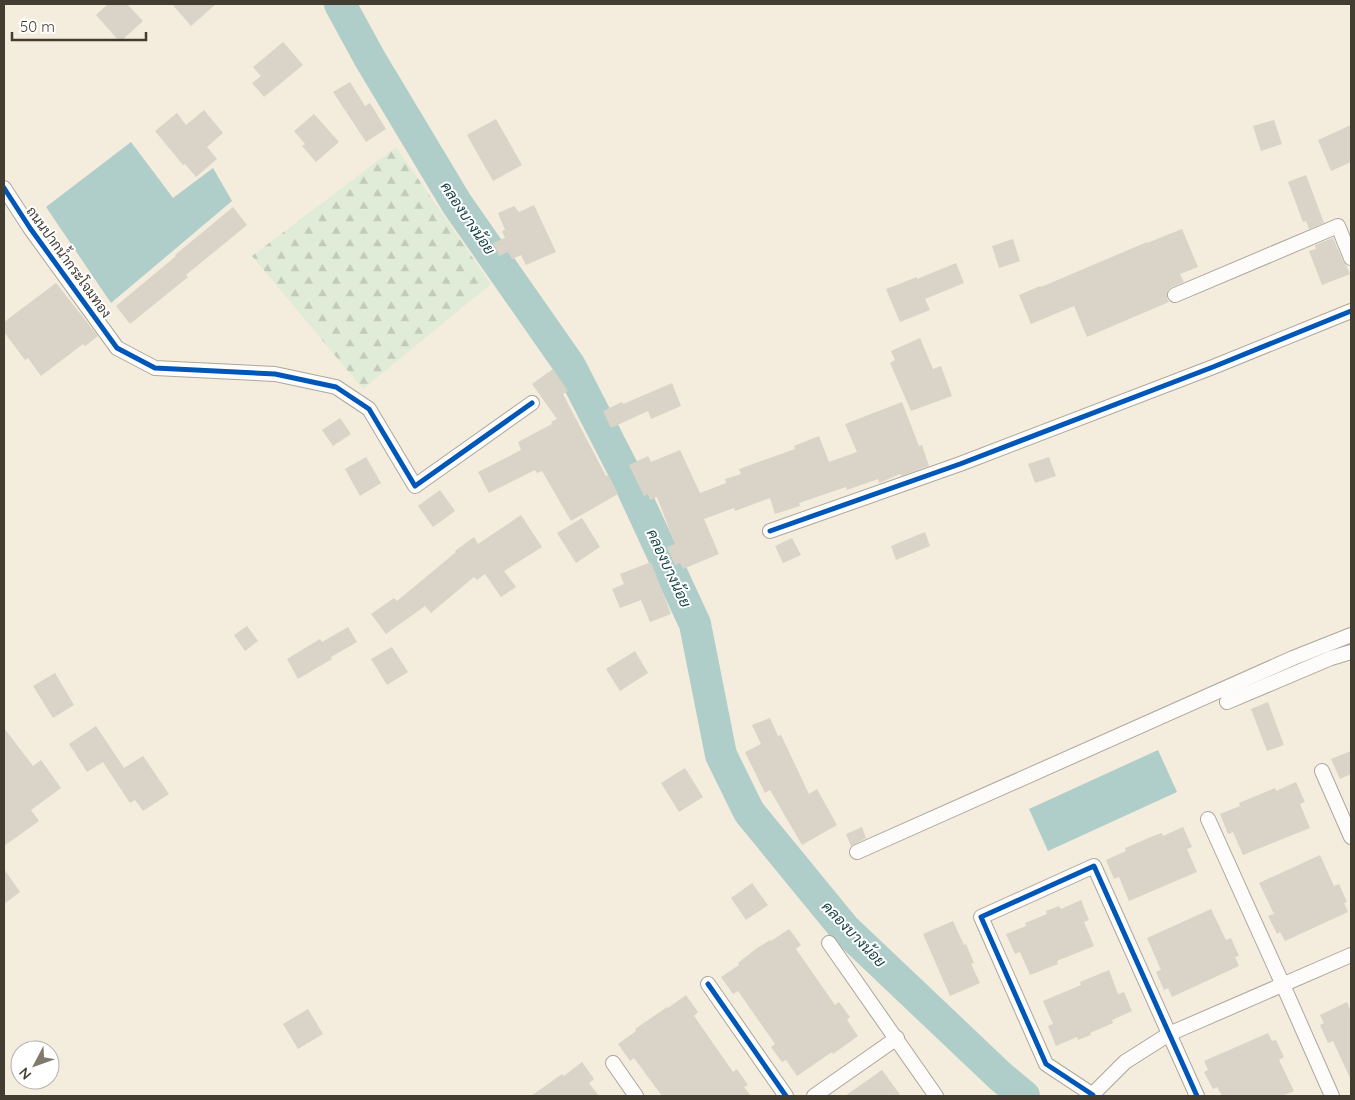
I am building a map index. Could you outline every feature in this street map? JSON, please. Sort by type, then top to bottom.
[{"type":"street","name":"ถนนปากน้ำกระโจมทอง","points":[[4,188],[30,228],[117,348],[155,368],[275,374],[336,387],[369,410],[415,486],[532,403]]},
{"type":"street","points":[[1175,295],[1338,226],[1351,258]]},
{"type":"street","points":[[770,531],[960,464],[1213,367],[1351,311]]},
{"type":"street","points":[[857,852],[1292,658],[1351,635]]},
{"type":"street","points":[[1227,702],[1331,658],[1351,652]]},
{"type":"street","points":[[1322,771],[1351,837]]},
{"type":"street","points":[[1208,819],[1332,1096]]},
{"type":"street","points":[[1197,1096],[1169,1034],[1094,866],[981,917],[1046,1064],[1092,1096],[1125,1062],[1169,1034],[1351,955]]},
{"type":"street","points":[[829,943],[936,1096]]},
{"type":"street","points":[[708,984],[786,1096]]},
{"type":"street","points":[[814,1096],[897,1038]]},
{"type":"street","points":[[613,1063],[636,1096]]},
{"type":"green space","points":[[396,147],[491,284],[363,389],[252,256]]},
{"type":"water","points":[[131,142],[173,198],[213,168],[232,201],[111,303],[46,207]]},
{"type":"water","points":[[1158,750],[1177,792],[1048,851],[1029,809]]},
{"type":"building","points":[[108,4],[127,4],[143,21],[120,42],[96,15]]},
{"type":"building","points":[[172,4],[216,4],[191,26]]},
{"type":"building","points":[[283,42],[303,65],[264,97],[252,83],[261,76],[253,67]]},
{"type":"building","points":[[350,82],[365,106],[370,103],[386,129],[366,142],[333,92]]},
{"type":"building","points":[[204,110],[223,133],[207,147],[217,159],[196,177],[185,164],[183,165],[155,131],[177,113],[186,125]]},
{"type":"building","points":[[314,114],[339,142],[316,162],[302,146],[305,144],[294,131]]},
{"type":"building","points":[[496,119],[522,165],[493,181],[467,135]]},
{"type":"building","points":[[1274,120],[1282,144],[1261,151],[1253,126]]},
{"type":"building","points":[[1351,125],[1351,162],[1331,171],[1318,140]]},
{"type":"building","points":[[1306,175],[1324,223],[1309,229],[1306,221],[1303,222],[1288,182]]},
{"type":"building","points":[[534,205],[556,252],[526,265],[521,255],[512,259],[508,252],[499,256],[493,243],[505,238],[502,231],[505,230],[498,213],[514,206],[519,212]]},
{"type":"building","points":[[233,207],[247,225],[186,275],[188,277],[130,324],[116,306]]},
{"type":"building","points":[[1182,229],[1198,267],[1180,274],[1184,282],[1168,290],[1167,298],[1169,302],[1087,337],[1074,306],[1031,324],[1019,295]]},
{"type":"building","points":[[1333,238],[1350,274],[1322,285],[1309,251],[1316,249],[1315,245]]},
{"type":"building","points":[[1013,239],[1020,261],[999,268],[992,246]]},
{"type":"building","points":[[956,263],[964,283],[925,299],[930,310],[900,322],[886,289]]},
{"type":"building","points":[[56,283],[98,336],[85,346],[83,344],[41,376],[28,358],[25,360],[4,332],[4,322]]},
{"type":"building","points":[[920,338],[933,369],[941,366],[952,396],[911,411],[890,363],[895,360],[891,351]]},
{"type":"building","points":[[553,369],[568,391],[563,394],[606,476],[608,475],[618,494],[571,521],[542,471],[537,473],[535,470],[489,493],[478,472],[521,450],[518,442],[552,424],[551,422],[557,419],[532,384]]},
{"type":"building","points":[[672,383],[681,406],[651,419],[648,411],[611,428],[603,411]]},
{"type":"building","points":[[902,402],[919,446],[922,445],[929,466],[901,476],[900,474],[879,483],[878,479],[847,490],[846,487],[799,503],[800,506],[775,514],[770,498],[735,511],[734,508],[704,519],[719,554],[683,569],[680,563],[675,565],[667,547],[675,544],[657,497],[650,500],[648,494],[644,496],[629,465],[648,456],[651,462],[680,450],[700,493],[726,483],[725,479],[741,474],[739,469],[795,449],[794,446],[819,436],[829,462],[857,452],[845,424]]},
{"type":"building","points":[[340,418],[351,434],[333,446],[322,430]]},
{"type":"building","points":[[366,457],[381,483],[360,496],[345,469]]},
{"type":"building","points":[[1049,457],[1056,476],[1035,483],[1028,464]]},
{"type":"building","points":[[440,490],[455,511],[433,527],[418,506]]},
{"type":"building","points":[[521,515],[542,547],[504,571],[516,587],[501,597],[485,574],[477,580],[474,577],[431,613],[425,606],[386,634],[371,614],[394,598],[397,601],[474,537],[478,544]]},
{"type":"building","points":[[582,518],[600,547],[576,563],[557,533]]},
{"type":"building","points":[[925,532],[930,546],[896,560],[891,546]]},
{"type":"building","points":[[792,538],[801,555],[783,563],[775,546]]},
{"type":"building","points":[[651,562],[671,614],[650,622],[641,600],[620,608],[612,589],[624,584],[620,574]]},
{"type":"building","points":[[247,626],[258,641],[245,651],[234,635]]},
{"type":"building","points":[[348,627],[357,642],[298,679],[287,659],[320,639],[322,642]]},
{"type":"building","points":[[392,647],[408,672],[387,685],[371,659]]},
{"type":"building","points":[[635,651],[648,673],[620,691],[606,669]]},
{"type":"building","points":[[55,673],[74,705],[53,718],[33,686]]},
{"type":"building","points":[[1268,702],[1284,745],[1267,751],[1251,709]]},
{"type":"building","points":[[770,718],[778,736],[781,735],[809,794],[817,789],[837,825],[802,845],[770,790],[765,793],[745,752],[761,744],[752,725]]},
{"type":"building","points":[[96,726],[124,768],[143,756],[169,794],[143,811],[135,800],[130,803],[103,762],[87,772],[69,744]]},
{"type":"building","points":[[4,728],[33,766],[41,760],[61,788],[31,810],[39,821],[4,846]]},
{"type":"building","points":[[1351,751],[1351,774],[1340,779],[1331,759]]},
{"type":"building","points":[[685,768],[703,797],[679,812],[661,783]]},
{"type":"building","points":[[1296,782],[1305,802],[1300,804],[1310,828],[1243,855],[1233,832],[1228,834],[1220,814],[1240,806],[1239,803],[1275,788],[1276,791]]},
{"type":"building","points":[[862,827],[866,838],[851,846],[846,834]]},
{"type":"building","points":[[1183,827],[1192,847],[1187,849],[1197,872],[1129,901],[1119,877],[1114,879],[1106,860],[1126,851],[1125,848],[1153,836],[1162,833],[1163,836]]},
{"type":"building","points":[[1320,855],[1334,886],[1339,884],[1347,902],[1344,903],[1348,912],[1285,941],[1280,932],[1277,934],[1268,916],[1274,914],[1259,883]]},
{"type":"building","points":[[4,869],[20,892],[4,904]]},
{"type":"building","points":[[752,883],[768,905],[746,920],[731,898]]},
{"type":"building","points":[[1081,900],[1089,920],[1084,922],[1094,946],[1057,961],[1058,964],[1030,975],[1020,952],[1015,954],[1006,934],[1026,926],[1025,923],[1047,914],[1046,911],[1059,906],[1061,909]]},
{"type":"building","points":[[1211,909],[1226,940],[1231,938],[1239,956],[1235,957],[1239,966],[1172,997],[1168,988],[1164,990],[1156,972],[1161,970],[1147,938]]},
{"type":"building","points":[[953,921],[964,945],[966,944],[974,963],[971,964],[980,983],[950,996],[923,934]]},
{"type":"building","points":[[789,929],[801,945],[796,949],[835,1005],[839,1002],[850,1017],[847,1020],[858,1036],[797,1076],[786,1060],[782,1062],[771,1047],[775,1044],[738,991],[733,994],[721,977],[739,965],[738,963],[757,948]]},
{"type":"building","points":[[1109,970],[1118,994],[1124,992],[1132,1011],[1112,1020],[1113,1023],[1090,1033],[1091,1035],[1078,1040],[1077,1037],[1056,1046],[1048,1026],[1053,1024],[1043,1001],[1081,985],[1080,982]]},
{"type":"building","points":[[686,995],[698,1012],[694,1016],[733,1072],[737,1069],[748,1085],[744,1087],[751,1096],[662,1096],[634,1058],[630,1061],[618,1044],[636,1031],[635,1029]]},
{"type":"building","points":[[1347,1002],[1351,1012],[1351,1080],[1333,1041],[1328,1043],[1320,1025],[1324,1023],[1320,1015]]},
{"type":"building","points":[[308,1009],[323,1034],[298,1049],[283,1024]]},
{"type":"building","points":[[1268,1033],[1272,1041],[1276,1040],[1284,1057],[1279,1060],[1294,1091],[1282,1096],[1222,1096],[1217,1087],[1213,1089],[1204,1072],[1208,1070],[1204,1061]]},
{"type":"building","points":[[582,1062],[594,1079],[589,1083],[599,1096],[531,1096],[562,1074],[564,1076]]},
{"type":"building","points":[[882,1070],[901,1096],[845,1096]]},
{"type":"waterway","name":"คลองบางน้อย","points":[[340,4],[370,59],[457,204],[570,366],[627,477],[695,624],[721,755],[749,812],[844,928],[1000,1076],[1024,1096]]},
{"type":"cycle path","points":[[4,188],[30,228],[117,348],[155,368],[275,374],[336,387],[369,409],[415,486],[532,403]]},
{"type":"cycle path","points":[[770,531],[960,464],[1213,367],[1351,311]]},
{"type":"cycle path","points":[[1091,1096],[1093,1095],[1046,1064],[981,917],[1094,866],[1197,1096]]},
{"type":"cycle path","points":[[708,984],[786,1096]]}]
